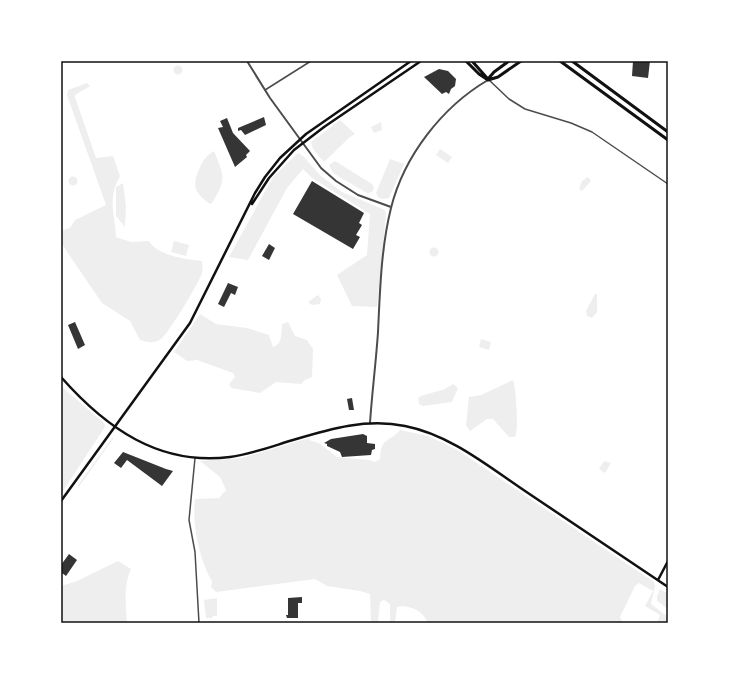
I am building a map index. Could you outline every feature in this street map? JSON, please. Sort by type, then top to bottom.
[{"type":"highway","points":[[466,61],[479,74],[488,80]]},
{"type":"highway","points":[[472,61],[488,80]]},
{"type":"highway","points":[[488,80],[494,72],[509,61]]},
{"type":"highway","points":[[488,80],[498,77],[521,61]]},
{"type":"highway","points":[[557,61],[564,64]]},
{"type":"highway","points":[[560,61],[668,140]]},
{"type":"highway","points":[[572,61],[668,132]]},
{"type":"main road","points":[[61,501],[190,323],[255,194],[280,158],[299,140],[411,61]]},
{"type":"main road","points":[[247,212],[272,174],[301,144],[421,61]]},
{"type":"main road","points":[[61,377],[114,427],[156,449],[195,457],[221,458],[243,454],[328,429],[370,423],[397,425],[417,429],[458,446],[668,587]]},
{"type":"main road","points":[[658,580],[668,561]]},
{"type":"street","points":[[247,61],[301,144],[321,168],[336,181],[358,195],[391,207]]},
{"type":"street","points":[[265,90],[311,61]]},
{"type":"street","points":[[370,423],[384,249],[391,207],[404,175],[424,139],[460,100],[488,80],[521,107],[536,114],[586,129],[668,184]]},
{"type":"street","points":[[195,457],[189,520],[195,552],[199,623]]},
{"type":"shaded area","points":[[176,66],[180,66],[182,70],[180,74],[176,74],[174,72],[174,68]]},
{"type":"shaded area","points":[[87,83],[90,86],[75,95],[75,97],[96,158],[113,156],[120,176],[116,184],[113,199],[116,237],[131,242],[149,241],[159,250],[172,256],[202,261],[202,273],[200,279],[190,297],[165,335],[155,342],[140,340],[130,321],[102,303],[61,243],[61,231],[70,228],[75,220],[106,205],[67,95],[68,90]]},
{"type":"shaded area","points":[[340,120],[355,134],[324,162],[313,149],[311,142]]},
{"type":"shaded area","points":[[381,122],[382,130],[374,133],[371,127]]},
{"type":"shaded area","points":[[440,149],[452,157],[448,163],[436,155]]},
{"type":"shaded area","points":[[214,151],[222,172],[222,183],[217,195],[210,204],[197,192],[195,183],[200,167],[207,156]]},
{"type":"shaded area","points":[[298,153],[303,156],[320,175],[342,192],[385,210],[386,215],[377,307],[352,306],[337,275],[367,255],[370,214],[312,178],[303,169],[287,188],[248,260],[229,257],[273,177]]},
{"type":"shaded area","points":[[390,159],[404,164],[389,198],[382,199],[378,197],[376,193]]},
{"type":"shaded area","points":[[335,161],[372,184],[374,188],[372,192],[367,193],[333,173],[329,165]]},
{"type":"shaded area","points":[[73,176],[78,181],[73,186],[68,181]]},
{"type":"shaded area","points":[[588,177],[591,181],[582,191],[579,189],[582,181]]},
{"type":"shaded area","points":[[123,183],[126,206],[125,227],[116,216],[116,187]]},
{"type":"shaded area","points":[[174,241],[189,245],[186,256],[171,252]]},
{"type":"shaded area","points":[[434,247],[439,252],[434,257],[429,252]]},
{"type":"shaded area","points":[[595,294],[597,294],[597,312],[592,318],[587,316],[586,311]]},
{"type":"shaded area","points":[[318,295],[321,299],[320,304],[312,305],[308,302]]},
{"type":"shaded area","points":[[200,314],[216,324],[247,328],[269,335],[273,347],[280,341],[282,324],[288,322],[295,336],[307,340],[313,349],[312,377],[305,380],[301,384],[276,382],[260,393],[231,388],[229,384],[235,377],[233,373],[197,360],[187,361],[174,352]]},
{"type":"shaded area","points":[[481,339],[491,342],[489,350],[479,347]]},
{"type":"shaded area","points":[[513,380],[517,409],[517,426],[515,437],[509,437],[493,419],[487,419],[470,431],[466,425],[469,397],[481,395]]},
{"type":"shaded area","points":[[453,384],[458,388],[452,402],[423,406],[419,404],[418,398],[421,396],[445,389]]},
{"type":"shaded area","points":[[61,386],[104,423],[105,427],[61,494]]},
{"type":"shaded area","points":[[400,430],[428,436],[456,449],[654,582],[655,586],[651,604],[668,617],[668,623],[657,623],[660,615],[645,606],[653,591],[639,583],[635,586],[620,617],[623,623],[427,623],[423,615],[415,609],[401,606],[397,607],[395,623],[390,623],[390,604],[384,600],[380,602],[378,623],[371,623],[370,594],[327,586],[315,579],[216,592],[211,587],[212,582],[203,563],[196,531],[194,509],[195,499],[219,498],[226,490],[220,477],[200,461],[242,458],[309,438],[311,441],[319,443],[337,457],[369,460],[375,462],[380,459],[384,443]]},
{"type":"shaded area","points":[[113,437],[113,439],[78,488],[78,485]]},
{"type":"shaded area","points":[[604,461],[611,463],[605,473],[599,469]]},
{"type":"shaded area","points":[[118,561],[131,569],[128,576],[126,589],[127,623],[61,623],[61,586],[77,581]]},
{"type":"shaded area","points":[[660,589],[668,594],[668,609],[657,601],[657,596]]},
{"type":"shaded area","points":[[217,598],[217,616],[206,618],[204,600]]},
{"type":"building","points":[[633,61],[650,61],[648,78],[632,76]]},
{"type":"building","points":[[439,69],[448,71],[456,79],[455,86],[451,89],[449,94],[446,92],[442,94],[424,77]]},
{"type":"building","points":[[264,117],[266,125],[245,135],[241,130],[238,131],[238,128]]},
{"type":"building","points":[[227,118],[233,133],[250,151],[246,155],[247,157],[235,167],[218,128],[223,127],[220,121]]},
{"type":"building","points":[[312,181],[364,213],[359,223],[362,225],[356,235],[360,237],[353,249],[293,214]]},
{"type":"building","points":[[269,244],[275,248],[269,260],[262,256]]},
{"type":"building","points":[[228,283],[238,287],[235,295],[231,293],[224,307],[218,304]]},
{"type":"building","points":[[75,322],[85,345],[78,349],[68,325]]},
{"type":"building","points":[[352,398],[354,410],[349,410],[347,399]]},
{"type":"building","points":[[363,434],[367,436],[367,443],[375,444],[375,449],[372,450],[371,455],[342,457],[340,452],[324,443],[331,439]]},
{"type":"building","points":[[123,452],[173,471],[162,486],[127,460],[121,468],[114,463]]},
{"type":"building","points":[[69,554],[77,560],[66,576],[62,573],[61,575],[61,565]]},
{"type":"building","points":[[302,597],[302,603],[298,603],[298,618],[287,618],[288,598]]}]
